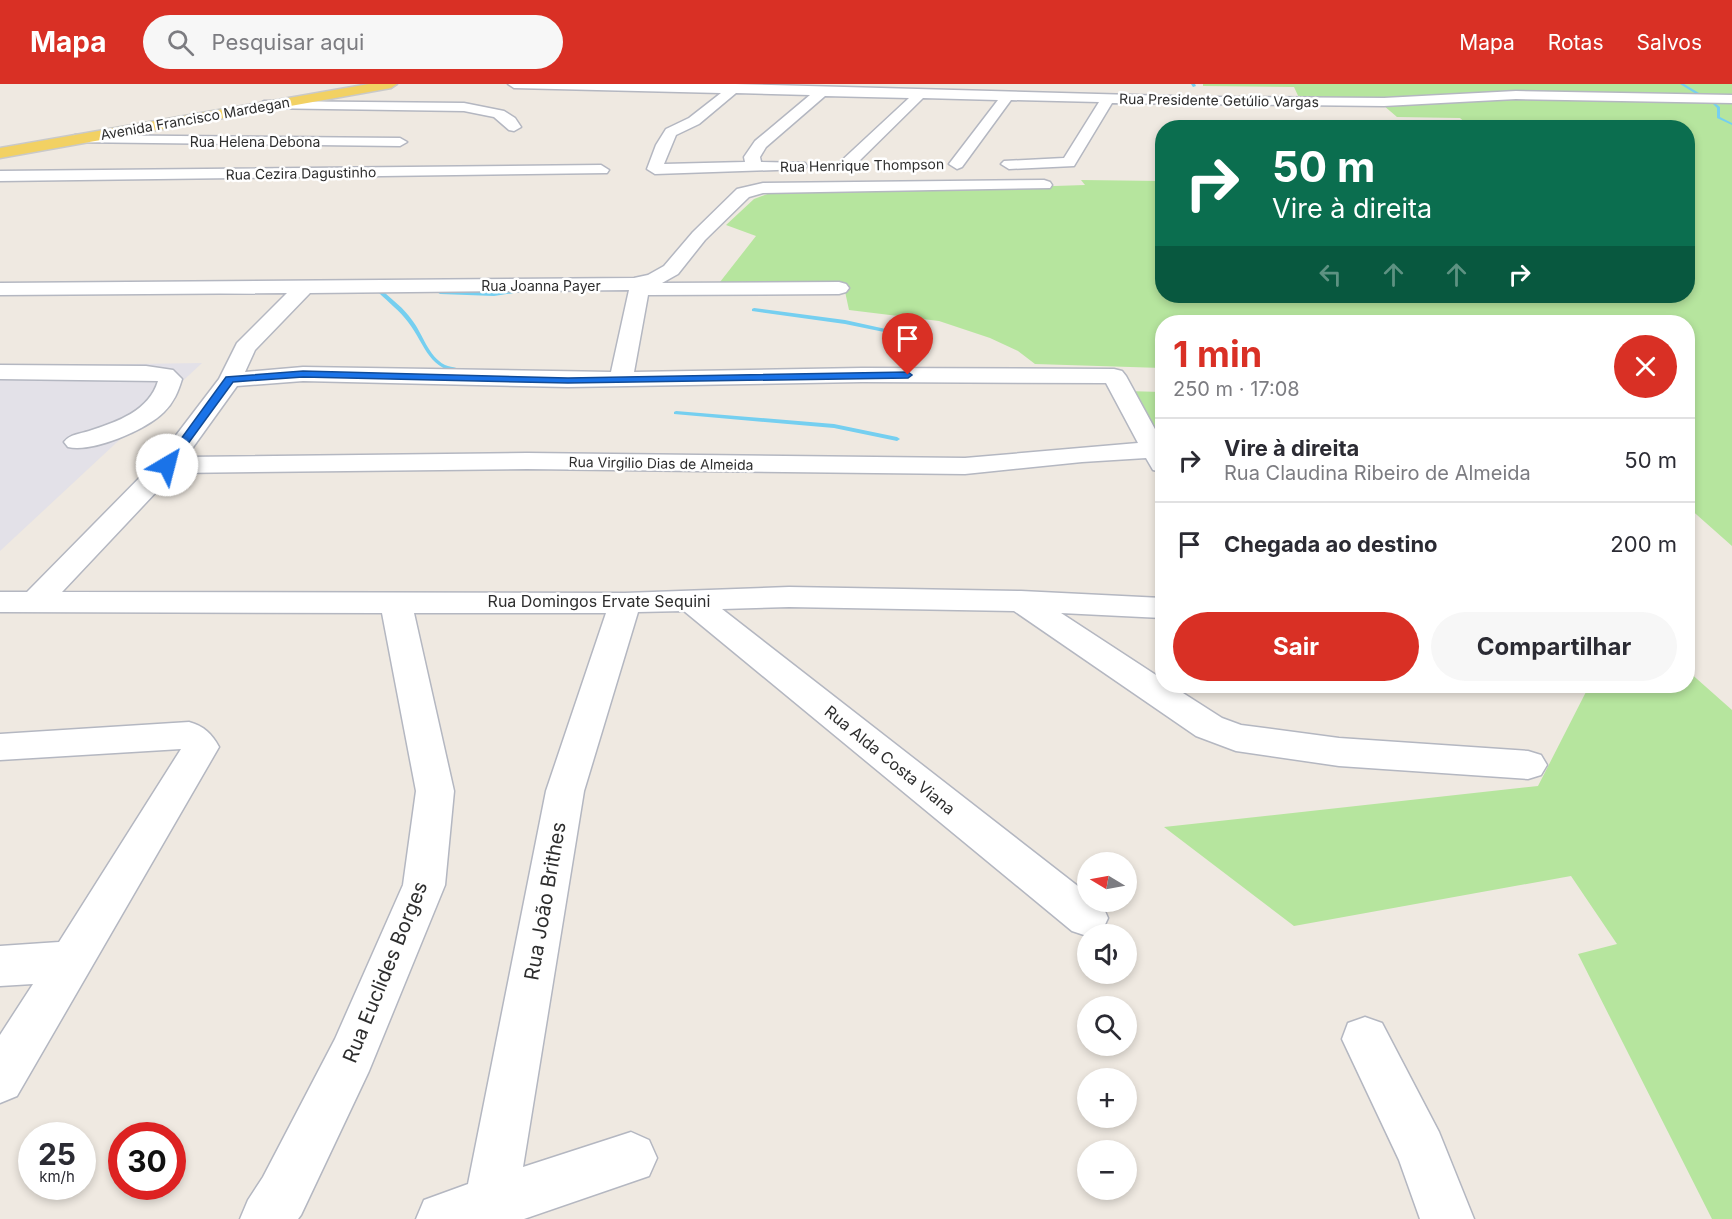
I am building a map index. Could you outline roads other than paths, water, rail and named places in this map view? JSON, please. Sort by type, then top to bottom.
[{"type":"main road","name":"Avenida Francisco Mardegan","points":[[0,153],[388,84]]},
{"type":"street","points":[[322,96],[319,90],[356,84]]},
{"type":"street","name":"Rua Presidente Getúlio Vargas","points":[[514,84],[1009,94],[1207,101],[1381,102],[1516,95],[1732,99]]},
{"type":"street","name":"Rua Henrique Thompson","points":[[735,88],[694,121],[671,132],[663,145],[655,169],[809,166]]},
{"type":"street","points":[[754,167],[752,157],[760,144],[824,90]]},
{"type":"street","name":"Rua Henrique Thompson","points":[[866,165],[839,166],[909,106],[921,92]]},
{"type":"street","points":[[957,164],[1009,94]]},
{"type":"street","points":[[1095,116],[1108,98]]},
{"type":"street","points":[[1207,101],[1216,115]]},
{"type":"street","points":[[1260,101],[1274,114]]},
{"type":"street","points":[[1381,102],[1392,115]]},
{"type":"street","points":[[264,105],[488,109],[510,120],[514,127]]},
{"type":"street","points":[[1095,116],[1118,117]]},
{"type":"street","name":"Rua Henrique Thompson","points":[[937,164],[1069,164],[1095,116]]},
{"type":"street","name":"Rua Helena Debona","points":[[75,139],[400,142]]},
{"type":"street","name":"Rua Cezira Dagustinho","points":[[0,176],[601,170]]},
{"type":"street","name":"Rua Joanna Payer","points":[[0,289],[306,285],[641,286],[671,270],[699,236],[743,193],[764,188],[1044,185]]},
{"type":"street","points":[[36,601],[167,465],[230,380],[244,348],[306,285]]},
{"type":"street","points":[[621,380],[641,286],[839,288]]},
{"type":"street","points":[[0,372],[146,373],[165,375],[170,379],[164,397],[142,417],[114,432],[77,442]]},
{"type":"street","points":[[230,380],[303,374],[533,380],[862,375],[1114,376],[1155,450]]},
{"type":"street","name":"Rua Virgilio Dias de Almeida","points":[[167,465],[526,460],[944,467],[1155,457]]},
{"type":"street","name":"Rua Domingos Ervate Sequini","points":[[0,602],[625,603],[789,597],[1021,601],[1155,608]]},
{"type":"street","points":[[1021,601],[1155,691]]},
{"type":"street","name":"Rua Euclides Borges","points":[[267,1219],[282,1196],[352,1055],[424,885],[435,791],[396,602]]},
{"type":"street","name":"Rua Alda Costa Viana","points":[[693,602],[1087,918]]},
{"type":"street","name":"Rua João Brithes","points":[[467,1212],[565,791],[625,603]]},
{"type":"street","points":[[1158,693],[1209,727],[1236,738],[1339,752],[1528,765]]},
{"type":"street","points":[[0,747],[189,735],[201,747],[0,1079]]},
{"type":"street","points":[[0,966],[73,961]]},
{"type":"street","points":[[1365,1039],[1421,1150],[1448,1219]]},
{"type":"street","points":[[467,1212],[631,1158]]},
{"type":"waterway","points":[[1682,84],[1702,96]]},
{"type":"waterway","points":[[1710,101],[1719,108],[1718,117],[1732,124]]},
{"type":"waterway","points":[[440,292],[494,294],[525,290]]},
{"type":"waterway","points":[[380,291],[410,320],[427,350],[437,362],[454,370],[466,371]]},
{"type":"waterway","points":[[754,310],[845,322],[928,339]]},
{"type":"waterway","points":[[676,413],[834,426],[897,439]]}]
